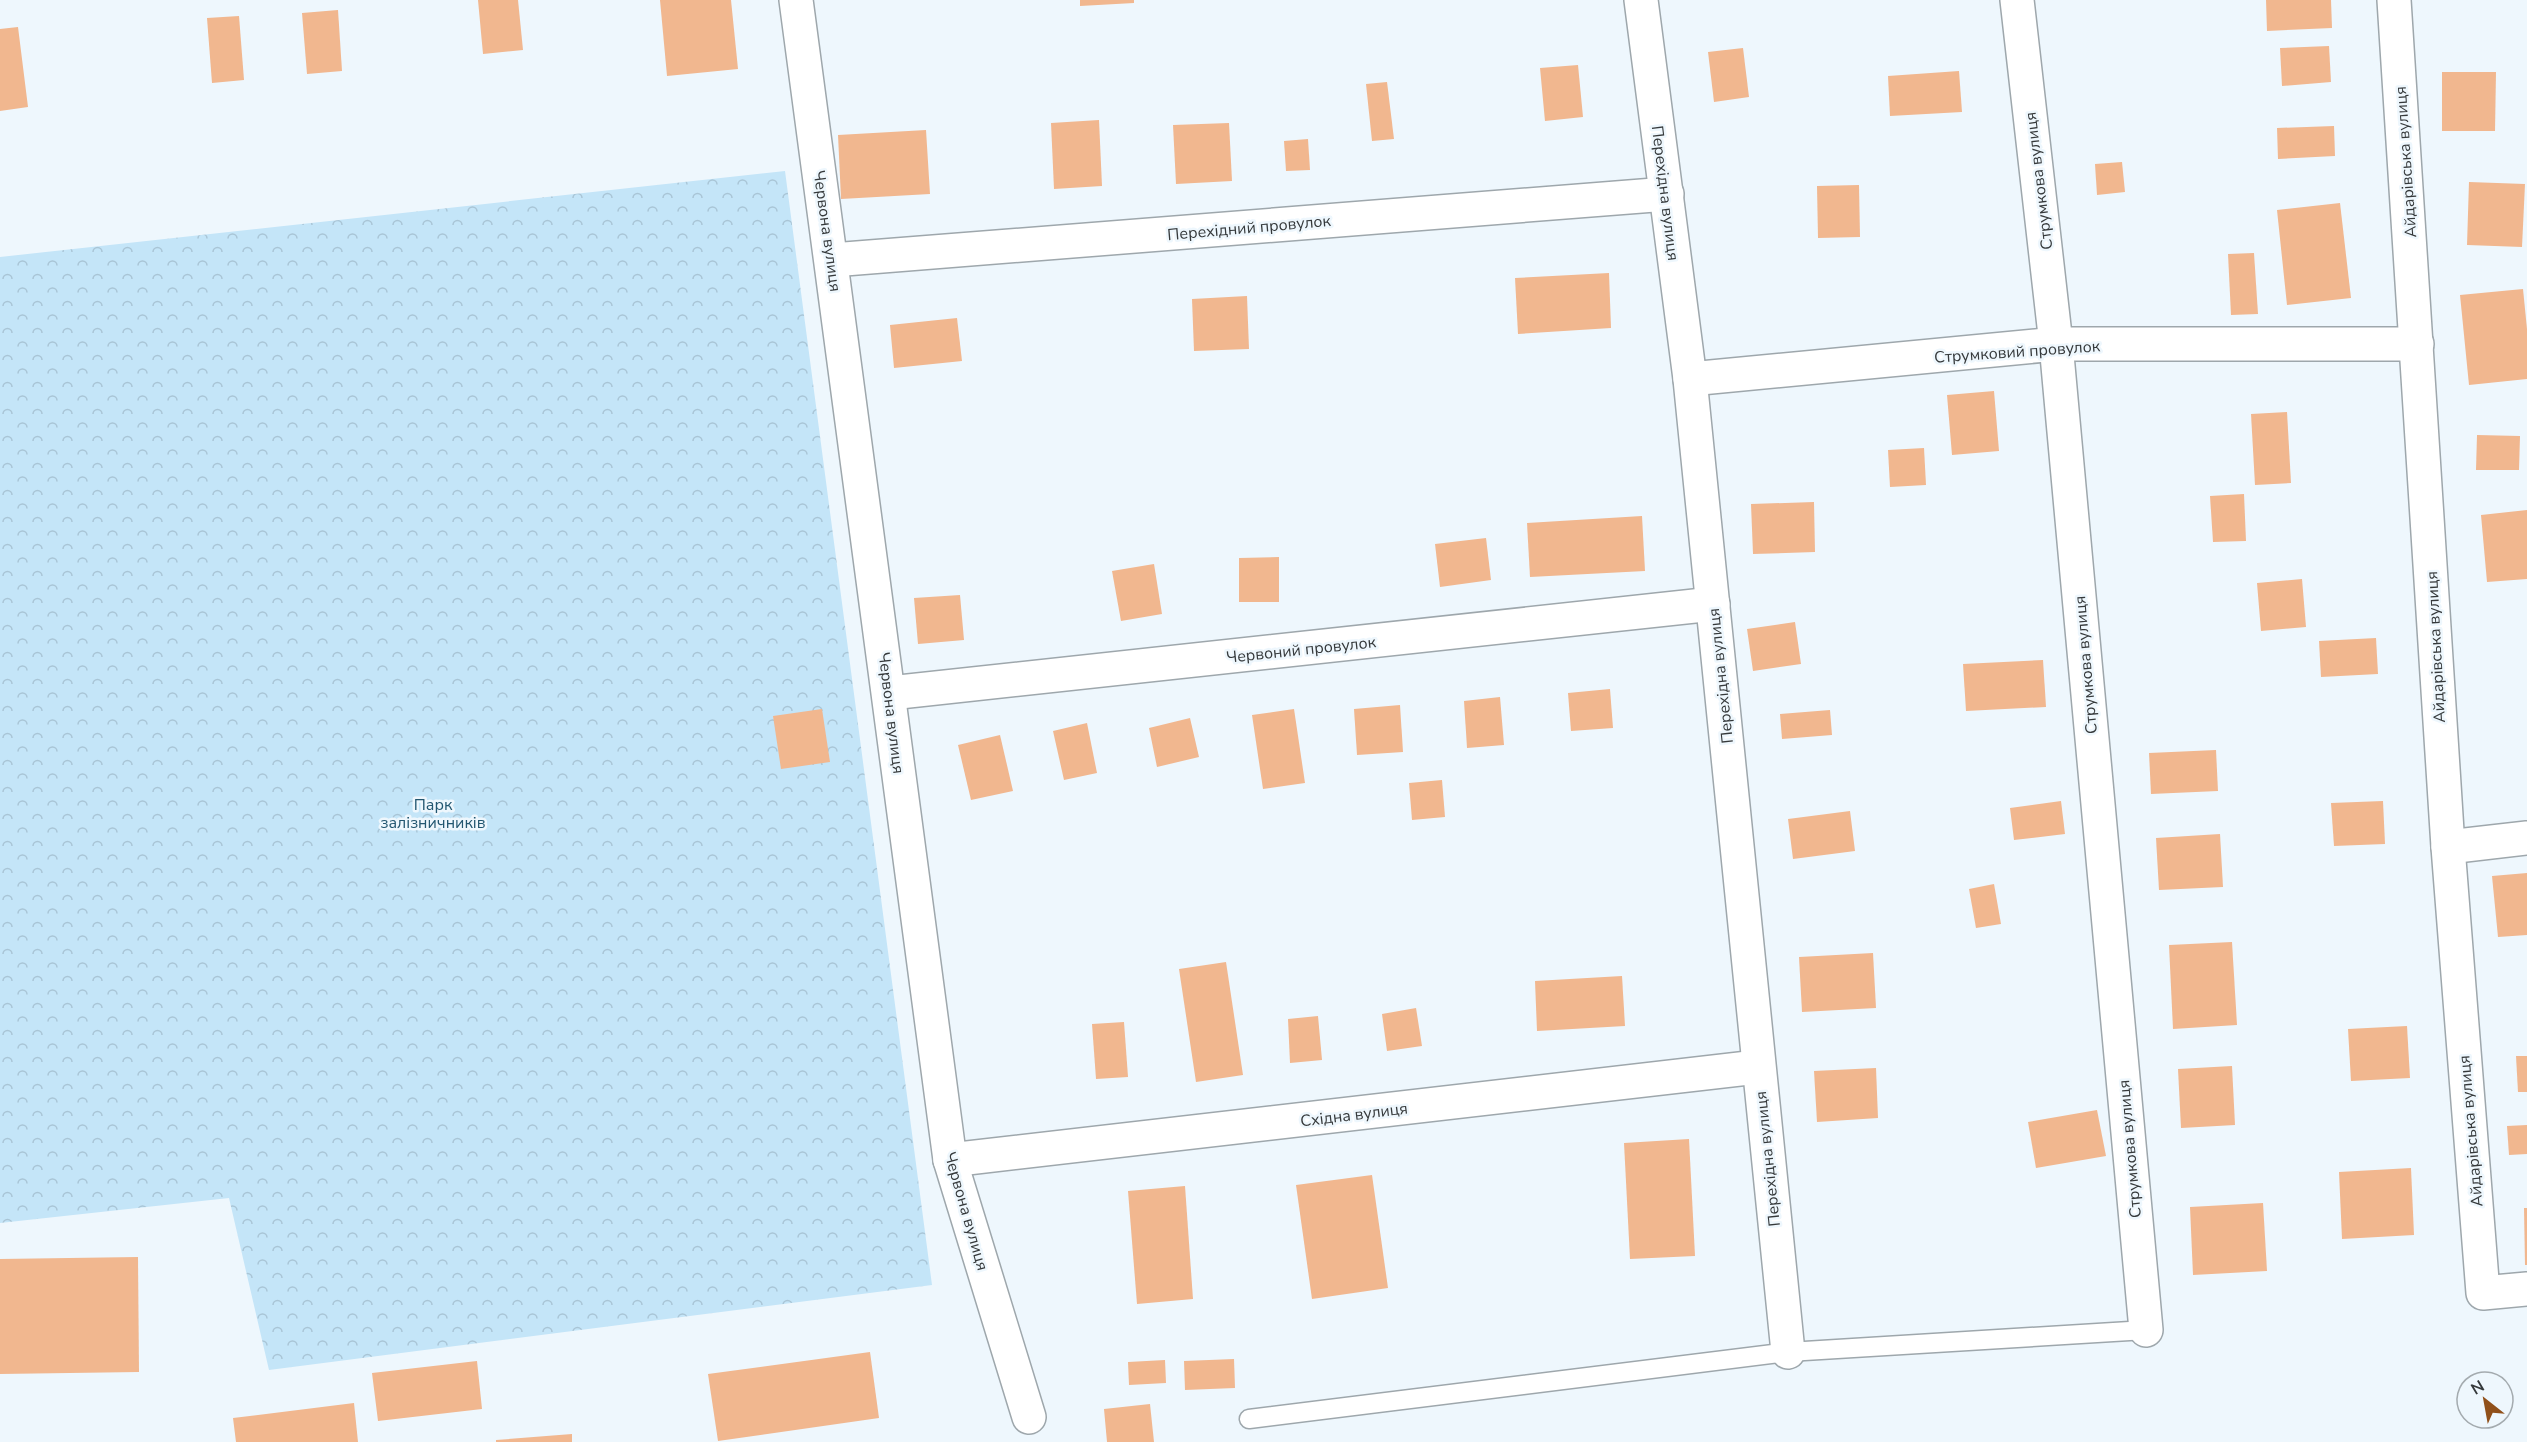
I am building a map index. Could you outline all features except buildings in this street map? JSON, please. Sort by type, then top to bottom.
[{"type":"street","name":"Червона вулиця","points":[[796,0],[890,693],[950,1160],[1029,1417]]},
{"type":"street","name":"Перехідна вулиця","points":[[1641,0],[1689,379],[1757,1067],[1788,1352]]},
{"type":"street","name":"Струмкова вулиця","points":[[2017,0],[2056,344],[2146,1330]]},
{"type":"street","name":"Айдарівська вулиця","points":[[2394,0],[2448,847],[2483,1293],[2527,1289]]},
{"type":"street","name":"Перехідний провулок","points":[[832,260],[1667,194]]},
{"type":"street","name":"Струмковий провулок","points":[[1689,379],[2056,344],[2417,344]]},
{"type":"street","name":"Червоний провулок","points":[[890,693],[1713,604]]},
{"type":"street","points":[[2448,847],[2527,838]]},
{"type":"street","name":"Східна вулиця","points":[[950,1160],[1757,1067]]},
{"type":"lane","points":[[1249,1419],[1788,1352],[2146,1330]]},
{"type":"green space","name":"Парк залізничників","points":[[785,171],[932,1285],[269,1370],[229,1198],[0,1223],[0,257]]}]
